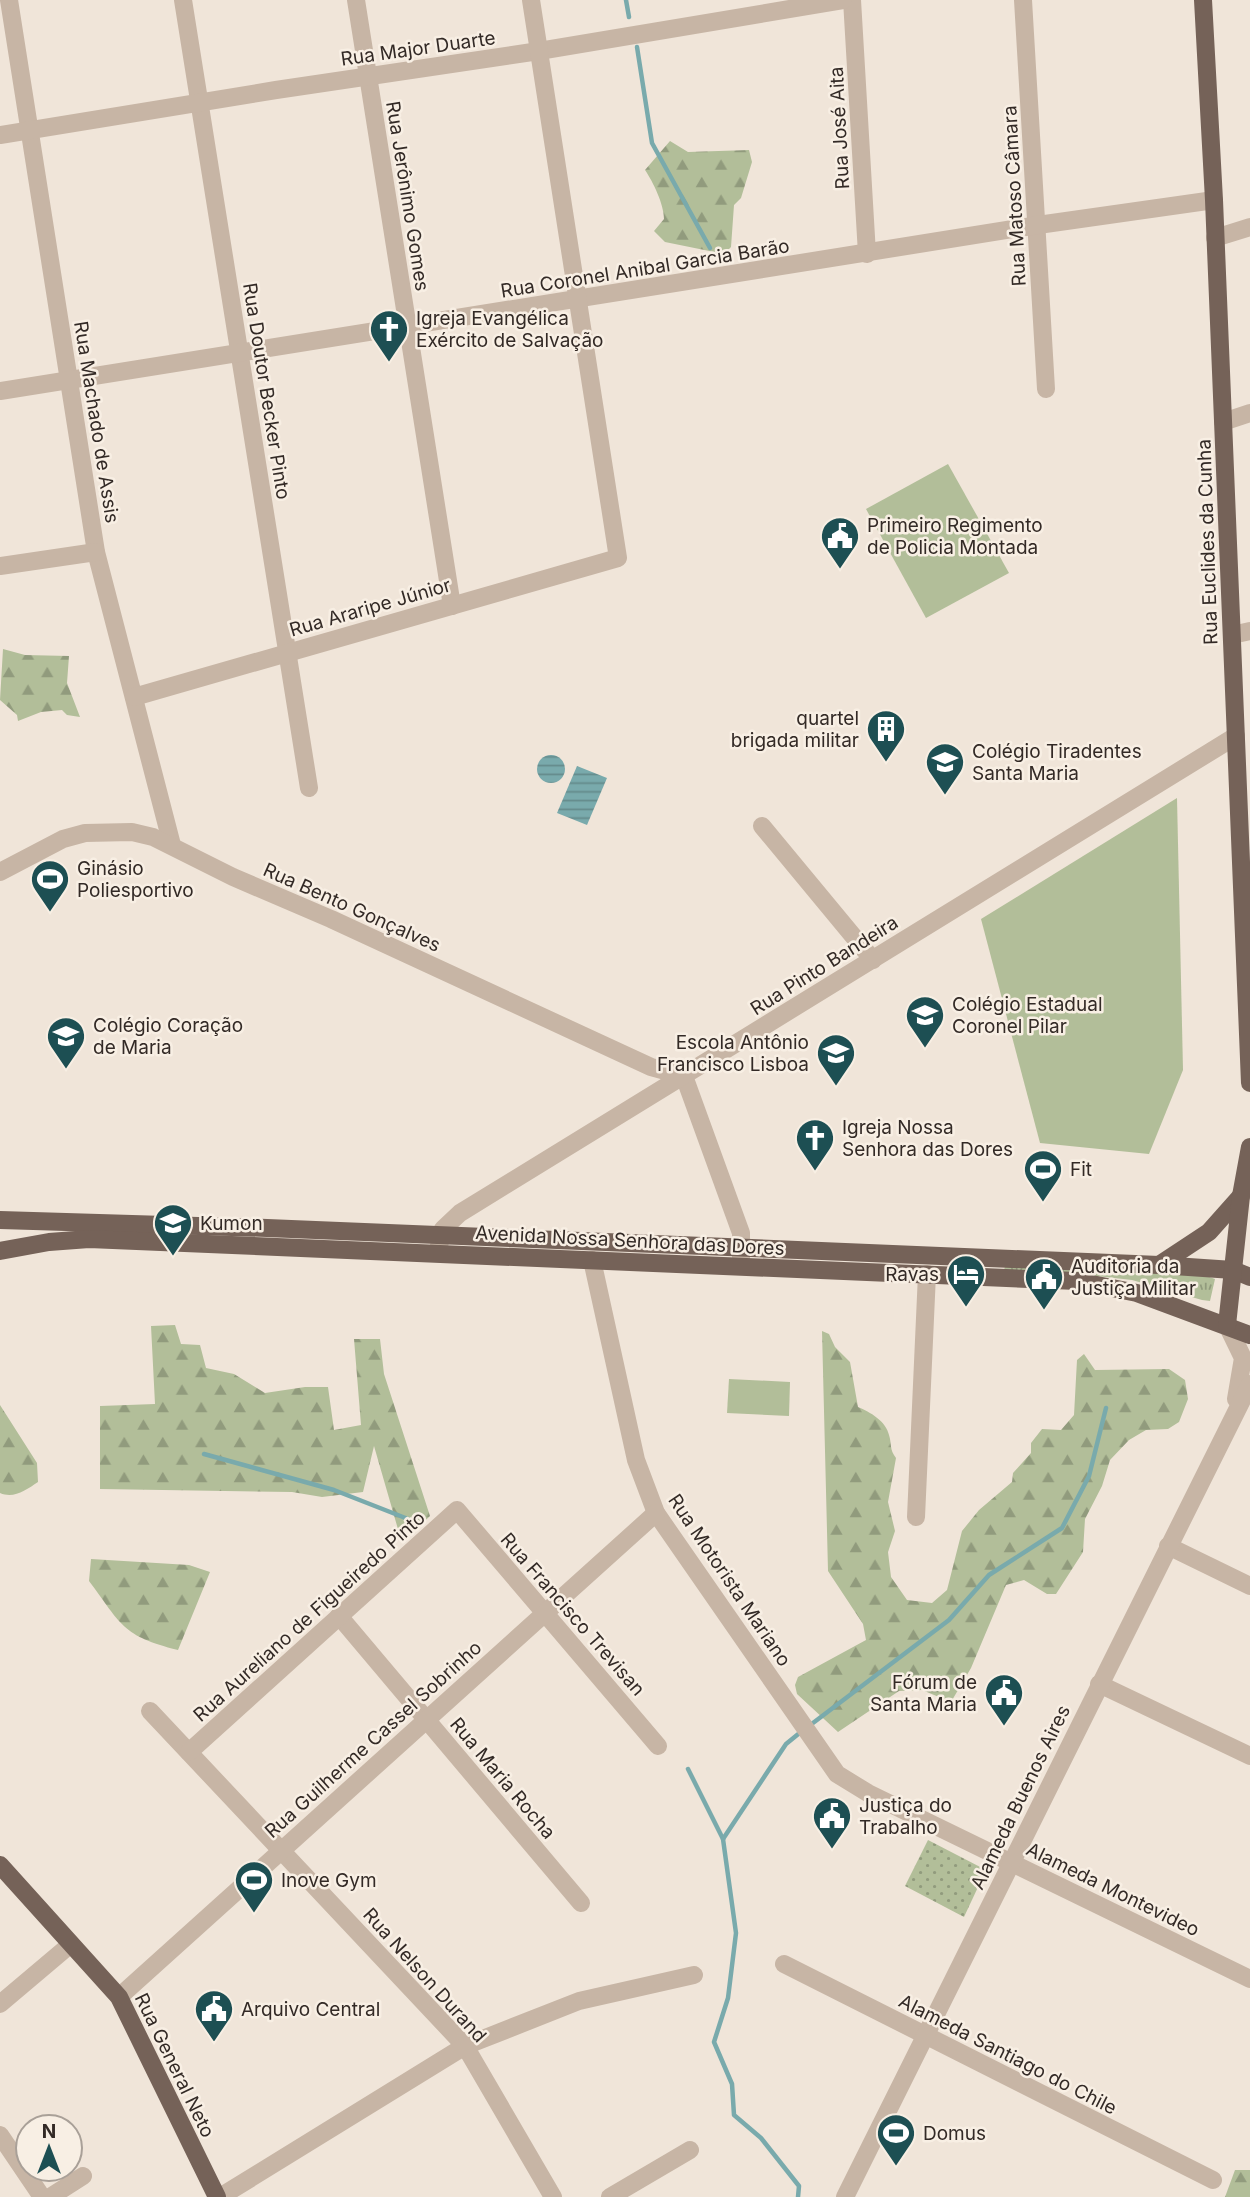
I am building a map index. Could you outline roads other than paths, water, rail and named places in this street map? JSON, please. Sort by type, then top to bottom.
[{"type":"main road","name":"Rua Euclides da Cunha","points":[[1203,0],[1216,238],[1236,736],[1245,860],[1250,1083]]},
{"type":"main road","points":[[1227,1325],[1241,1196],[1250,1146]]},
{"type":"main road","points":[[1158,1265],[1209,1232],[1241,1196]]},
{"type":"main road","name":"Avenida Nossa Senhora das Dores","points":[[0,1220],[741,1257],[1158,1265],[1233,1270],[1250,1277]]},
{"type":"main road","name":"Avenida Nossa Senhora das Dores","points":[[0,1251],[49,1242],[89,1239],[439,1244],[592,1260],[741,1257],[927,1274],[1077,1281],[1137,1293],[1250,1335]]},
{"type":"main road","name":"Rua General Neto","points":[[0,1865],[119,1997],[219,2197]]},
{"type":"street","name":"Rua Machado de Assis","points":[[9,0],[96,552],[172,845]]},
{"type":"street","name":"Rua Doutor Becker Pinto","points":[[183,0],[309,788]]},
{"type":"street","name":"Rua Jerônimo Gomes","points":[[356,0],[452,606]]},
{"type":"street","points":[[531,0],[578,300]]},
{"type":"street","name":"Rua Major Duarte","points":[[0,135],[539,51],[843,0]]},
{"type":"street","name":"Rua José Aita","points":[[852,0],[867,254]]},
{"type":"street","name":"Rua Matoso Câmara","points":[[1023,0],[1046,389]]},
{"type":"street","name":"Rua Coronel Anibal Garcia Barão","points":[[0,391],[1038,225],[1214,200]]},
{"type":"street","points":[[1216,238],[1250,227]]},
{"type":"street","name":"Rua Araripe Júnior","points":[[134,697],[618,558],[578,300]]},
{"type":"street","points":[[1223,422],[1250,413]]},
{"type":"street","points":[[0,566],[96,552]]},
{"type":"street","points":[[1232,635],[1250,631]]},
{"type":"street","name":"Rua Pinto Bandeira","points":[[439,1244],[460,1213],[1236,736]]},
{"type":"street","points":[[762,826],[873,960]]},
{"type":"street","name":"Rua Bento Gonçalves","points":[[0,872],[63,839],[85,833],[132,832],[172,845],[233,877],[331,919],[650,1067],[684,1076]]},
{"type":"street","points":[[684,1076],[741,1233],[741,1257]]},
{"type":"street","name":"Rua Motorista Mariano","points":[[592,1260],[636,1460],[656,1513],[819,1748]]},
{"type":"street","points":[[916,1517],[927,1274]]},
{"type":"street","name":"Alameda Buenos Aires","points":[[1227,1325],[1243,1358],[1232,1416]]},
{"type":"street","name":"Alameda Buenos Aires","points":[[845,2197],[1250,1384]]},
{"type":"street","name":"Rua Francisco Trevisan","points":[[457,1510],[658,1746]]},
{"type":"street","name":"Rua Aureliano de Figueiredo Pinto","points":[[189,1752],[457,1510]]},
{"type":"street","name":"Rua Guilherme Cassel Sobrinho","points":[[119,1997],[656,1513]]},
{"type":"street","points":[[1168,1546],[1250,1586]]},
{"type":"street","name":"Rua Maria Rocha","points":[[340,1616],[580,1903]]},
{"type":"street","points":[[1099,1684],[1250,1756]]},
{"type":"street","name":"Rua Nelson Durand","points":[[150,1711],[465,2046],[553,2197]]},
{"type":"street","name":"Alameda Montevideo","points":[[819,1748],[836,1774],[847,1782],[1250,1979]]},
{"type":"street","points":[[0,2004],[71,1944]]},
{"type":"street","name":"Alameda Santiago do Chile","points":[[784,1964],[1213,2180]]},
{"type":"street","points":[[219,2197],[465,2046],[579,2001],[694,1975]]},
{"type":"street","points":[[0,2135],[43,2197]]},
{"type":"street","points":[[610,2197],[690,2150]]},
{"type":"street","points":[[50,2197],[72,2183]]},
{"type":"water","points":[[551,755],[561,759],[565,769],[561,779],[551,783],[541,779],[537,769],[541,759]]},
{"type":"water","points":[[577,766],[607,778],[587,825],[557,813]]},
{"type":"waterway","points":[[626,0],[629,17]]},
{"type":"waterway","points":[[637,47],[652,143],[710,248]]},
{"type":"waterway","points":[[809,1726],[949,1620],[989,1575],[1062,1528],[1089,1476],[1106,1408]]},
{"type":"waterway","points":[[204,1454],[334,1490],[408,1519]]},
{"type":"waterway","points":[[798,2197],[799,2186],[761,2138],[734,2115],[732,2084],[714,2042],[728,1998],[736,1933],[723,1839],[786,1744],[802,1731]]},
{"type":"waterway","points":[[688,1769],[723,1839]]},
{"type":"place","name":"Igreja Evangélica Exército de Salvação","points":[[389,363]]},
{"type":"place","name":"Primeiro Regimento de Policia Montada","points":[[840,570]]},
{"type":"place","name":"quartel brigada militar","points":[[886,763]]},
{"type":"place","name":"Colégio Tiradentes Santa Maria","points":[[945,796]]},
{"type":"place","name":"Ginásio Poliesportivo","points":[[50,913]]},
{"type":"place","name":"Colégio Estadual Coronel Pilar","points":[[925,1049]]},
{"type":"place","name":"Colégio Coração de Maria","points":[[66,1070]]},
{"type":"place","name":"Escola Antônio Francisco Lisboa","points":[[836,1087]]},
{"type":"place","name":"Igreja Nossa Senhora das Dores","points":[[815,1172]]},
{"type":"place","name":"Fit","points":[[1043,1203]]},
{"type":"place","name":"Kumon","points":[[173,1257]]},
{"type":"place","name":"Ravas","points":[[966,1308]]},
{"type":"place","name":"Auditoria da Justiça Militar","points":[[1044,1311]]},
{"type":"place","name":"Fórum de Santa Maria","points":[[1004,1727]]},
{"type":"place","name":"Justiça do Trabalho","points":[[832,1850]]},
{"type":"place","name":"Inove Gym","points":[[254,1914]]},
{"type":"place","name":"Arquivo Central","points":[[214,2043]]},
{"type":"place","name":"Domus","points":[[896,2167]]}]
